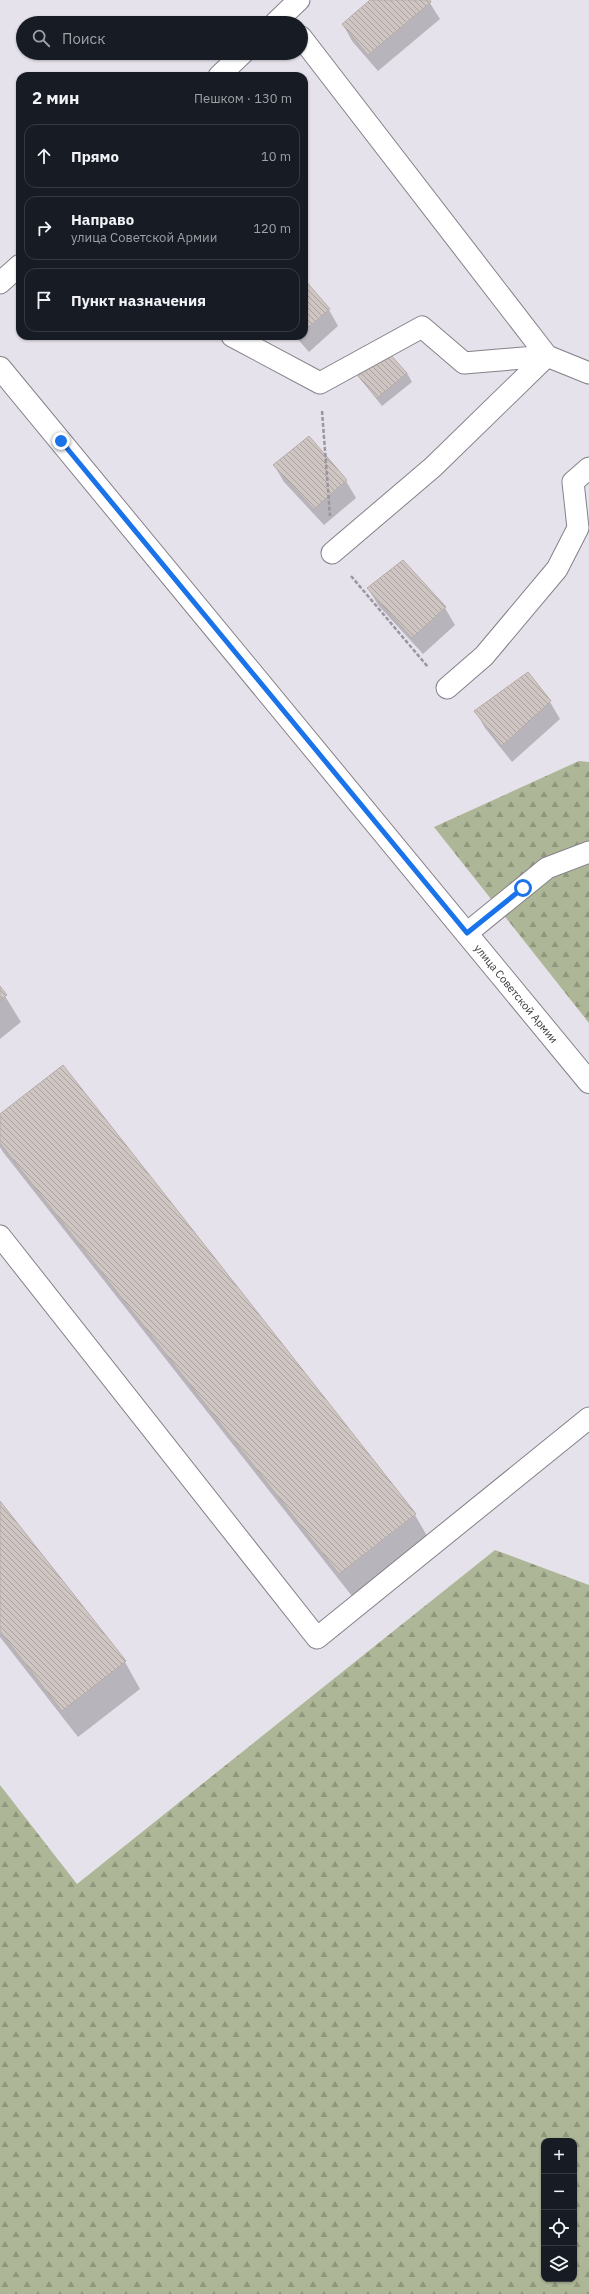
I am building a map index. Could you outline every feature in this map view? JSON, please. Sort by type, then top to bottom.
[{"type":"main road","name":"улица Советской Армии","points":[[0,368],[589,1082]]},
{"type":"lane","points":[[286,16],[299,0]]},
{"type":"lane","points":[[308,46],[547,356]]},
{"type":"lane","points":[[223,72],[236,60]]},
{"type":"lane","points":[[0,284],[16,269]]},
{"type":"lane","points":[[239,340],[320,383],[422,327],[464,363],[547,356],[589,373]]},
{"type":"lane","points":[[332,553],[432,467],[547,356]]},
{"type":"lane","points":[[447,688],[484,656],[557,569],[578,528],[573,482],[589,468]]},
{"type":"lane","points":[[467,933],[547,868],[589,852]]},
{"type":"lane","points":[[0,1236],[317,1638],[589,1418]]},
{"type":"green space","points":[[579,761],[589,762],[589,1023],[434,827]]},
{"type":"green space","points":[[495,1550],[589,1585],[589,2294],[0,2294],[0,1785],[77,1884]]},
{"type":"building","points":[[370,0],[430,0],[431,2],[368,55],[342,24]]},
{"type":"building","points":[[308,284],[330,309],[308,328]]},
{"type":"building","points":[[388,352],[407,373],[377,398],[358,376]]},
{"type":"building","points":[[309,436],[347,480],[314,509],[273,465]]},
{"type":"building","points":[[403,560],[446,607],[412,638],[367,588]]},
{"type":"building","points":[[528,672],[551,701],[502,746],[474,711]]},
{"type":"building","points":[[0,986],[7,995],[0,1000]]},
{"type":"building","points":[[63,1065],[416,1514],[339,1574],[0,1143],[0,1114]]},
{"type":"building","points":[[0,1501],[126,1661],[62,1711],[0,1631]]},
{"type":"route","points":[[61,441],[467,933],[523,888]]}]
